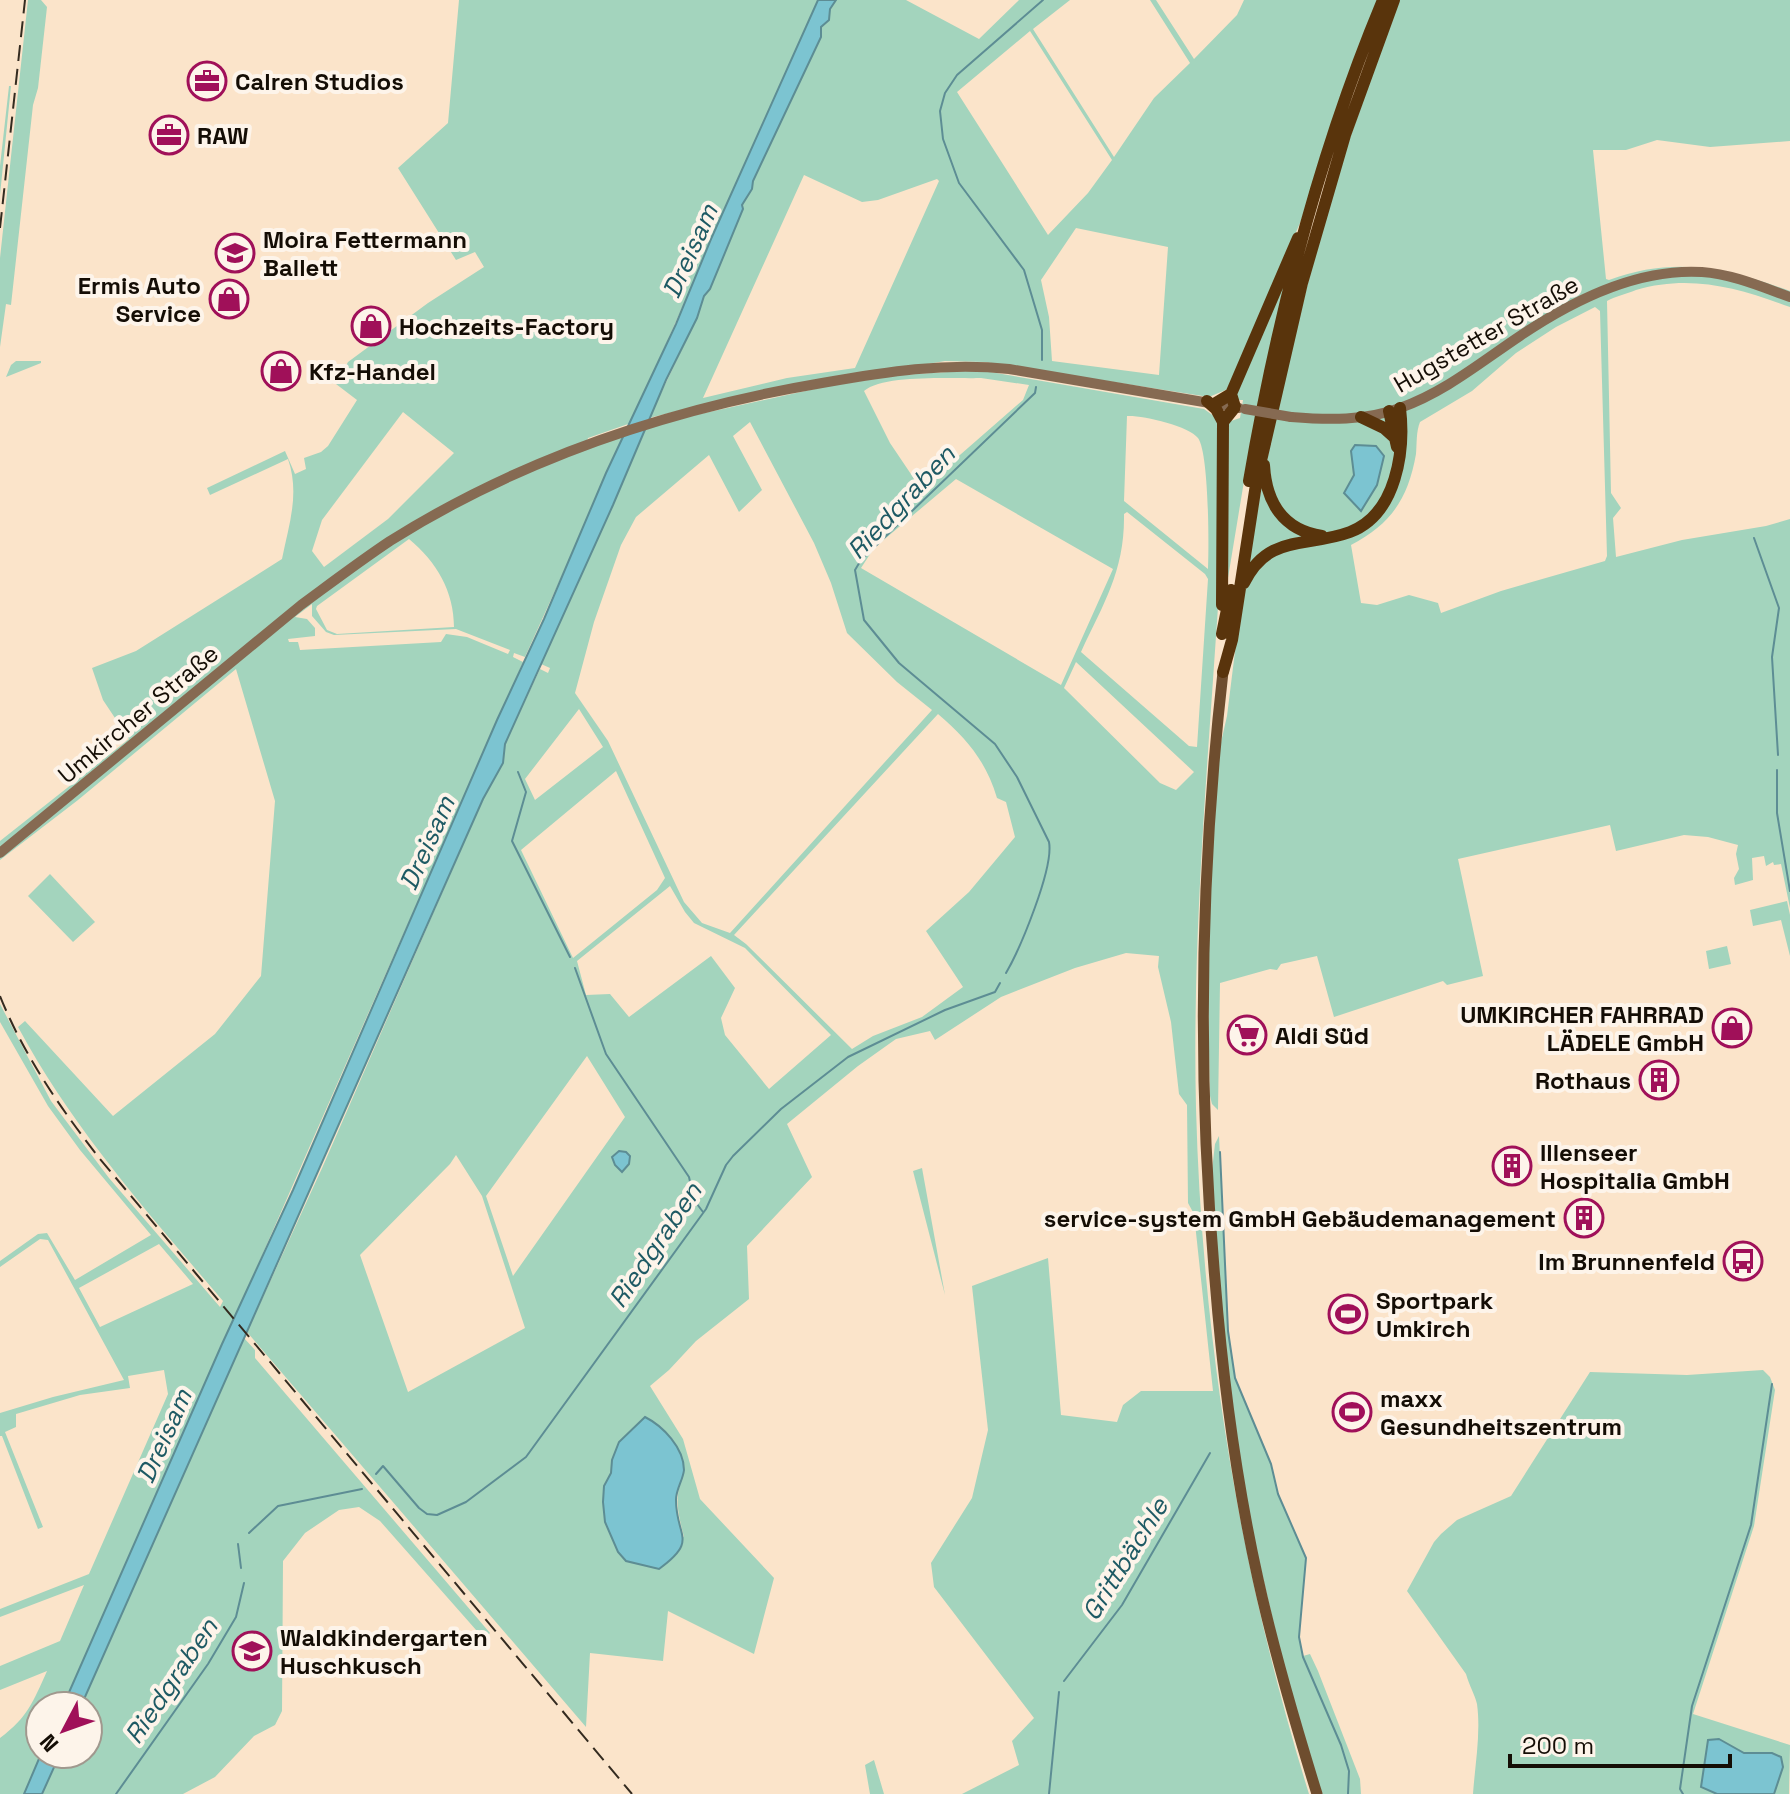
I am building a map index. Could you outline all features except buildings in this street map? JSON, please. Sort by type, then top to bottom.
[{"type":"highway","points":[[1222,634],[1252,464],[1308,217],[1357,67],[1383,0]]},
{"type":"highway","points":[[1223,672],[1232,640],[1263,454],[1292,324],[1318,225],[1366,73],[1394,0]]},
{"type":"highway","points":[[1223,672],[1223,422],[1212,402],[1231,394],[1308,217]]},
{"type":"highway","points":[[1223,422],[1241,408],[1231,394]]},
{"type":"highway","points":[[1239,593],[1252,568],[1269,552],[1289,544],[1355,530],[1375,514],[1393,482],[1399,454],[1402,435],[1395,410]]},
{"type":"highway","points":[[1395,410],[1394,437],[1399,454]]},
{"type":"highway","points":[[1361,417],[1384,428],[1394,437]]},
{"type":"highway","points":[[1263,454],[1268,495],[1281,515],[1296,528],[1329,537]]},
{"type":"main road","name":"Hugstetter Straße","points":[[663,419],[779,390],[936,365],[1009,369],[1291,417],[1361,417],[1395,410],[1452,383],[1570,305],[1629,281],[1660,274],[1704,273],[1726,276],[1790,297]]},
{"type":"main road","name":"Umkircher Straße","points":[[0,853],[301,605],[365,559],[433,516],[515,473],[586,443],[663,419]]},
{"type":"main road","points":[[1223,672],[1214,758],[1204,924],[1203,1054],[1210,1221],[1220,1346],[1241,1493],[1258,1579],[1282,1680],[1317,1794]]},
{"type":"green space","points":[[28,0],[41,0],[47,7],[11,305],[6,304],[0,347],[0,258]]},
{"type":"green space","points":[[459,0],[818,0],[631,423],[588,438],[585,447],[626,434],[525,657],[514,653],[513,657],[523,662],[488,745],[70,1690],[39,1690],[47,1671],[0,1690],[0,1666],[60,1641],[84,1585],[0,1617],[0,1609],[89,1574],[168,1394],[164,1370],[128,1376],[130,1388],[80,1395],[16,1414],[16,1427],[5,1432],[43,1527],[38,1529],[0,1436],[0,1413],[124,1380],[48,1240],[40,1239],[0,1267],[0,1261],[38,1234],[47,1233],[75,1280],[151,1235],[80,1150],[48,1106],[0,1022],[0,1004],[51,1101],[109,1178],[220,1307],[223,1301],[88,1136],[18,1027],[25,1021],[113,1116],[215,1034],[261,976],[275,801],[236,669],[78,800],[0,860],[0,841],[129,739],[103,700],[92,668],[136,651],[282,559],[293,497],[288,459],[210,495],[207,488],[285,451],[295,474],[306,469],[304,458],[328,446],[357,400],[336,384],[348,362],[428,303],[484,267],[475,252],[456,260],[398,168],[448,123]],"holes":[[[403,412],[454,453],[388,519],[324,567],[312,551],[322,520]],[[409,539],[442,578],[451,602],[454,627],[337,634],[327,630],[317,606]],[[312,604],[312,616],[326,632],[334,635],[456,629],[510,650],[508,654],[467,637],[446,634],[441,642],[300,650],[298,642],[289,642],[288,639],[315,636],[315,628],[307,619],[295,617]],[[159,1244],[193,1284],[100,1327],[79,1288]]]},
{"type":"green space","points":[[836,0],[906,0],[979,39],[1019,0],[1070,0],[1033,29],[1114,157],[1154,98],[1190,63],[1150,0],[1156,0],[1194,59],[1237,15],[1244,0],[1379,0],[1300,223],[1228,389],[1209,397],[985,362],[945,361],[738,396],[649,418],[697,318],[704,296],[710,289],[743,209],[741,205],[752,189],[821,37],[821,27],[829,20],[830,9]],"holes":[[[1030,31],[1112,160],[1088,193],[1048,235],[957,92]],[[804,175],[862,202],[878,200],[937,179],[939,181],[855,368],[787,378],[703,398]],[[1076,228],[1168,247],[1159,375],[1052,361],[1049,317],[1041,280]]]},
{"type":"green space","points":[[1399,0],[1790,0],[1790,141],[1710,147],[1657,140],[1626,150],[1593,150],[1606,279],[1656,268],[1700,268],[1744,276],[1790,291],[1790,307],[1733,289],[1695,283],[1656,285],[1607,301],[1611,493],[1621,508],[1613,518],[1616,557],[1682,540],[1790,519],[1790,908],[1781,864],[1774,865],[1773,862],[1766,866],[1764,856],[1752,858],[1753,880],[1735,885],[1734,878],[1739,869],[1738,845],[1708,837],[1684,835],[1616,851],[1610,825],[1458,859],[1483,976],[1447,985],[1443,981],[1334,1017],[1317,956],[1281,964],[1277,970],[1270,969],[1220,983],[1218,1110],[1210,1096],[1207,960],[1217,760],[1227,716],[1245,571],[1278,405],[1329,197]],"holes":[[[1595,307],[1600,311],[1605,561],[1501,591],[1441,613],[1438,603],[1409,595],[1377,605],[1361,603],[1351,545],[1377,528],[1396,508],[1413,470],[1420,422],[1472,391],[1516,353],[1556,327]]]},
{"type":"green space","points":[[11,86],[0,195],[0,166]]},
{"type":"green space","points":[[1294,252],[1247,463],[1226,590],[1228,422],[1240,418],[1243,400],[1238,400],[1236,394]]},
{"type":"green space","points":[[16,361],[41,361],[41,363],[6,377]]},
{"type":"green space","points":[[979,370],[1204,409],[1218,419],[1219,584],[1196,983],[1200,1195],[1206,1282],[1229,1455],[1263,1626],[1309,1794],[962,1794],[1019,1765],[1012,1741],[1034,1718],[934,1587],[931,1563],[972,1498],[988,1430],[972,1286],[1048,1258],[1061,1415],[1117,1422],[1123,1405],[1141,1391],[1213,1391],[1194,1214],[1188,1203],[1187,1105],[1179,1094],[1171,1022],[1158,967],[1159,956],[1126,953],[1075,968],[1001,997],[935,1040],[930,1031],[896,1039],[787,1124],[812,1177],[747,1246],[749,1299],[696,1341],[650,1386],[683,1439],[700,1499],[774,1578],[754,1654],[668,1611],[663,1661],[590,1653],[586,1727],[247,1332],[483,799],[503,763],[505,744],[540,669],[548,673],[550,668],[541,664],[645,428],[828,386],[900,375]],"holes":[[[981,378],[1029,385],[1023,400],[921,489],[890,443],[864,391],[887,382]],[[1127,416],[1165,422],[1185,429],[1198,438],[1204,462],[1208,569],[1124,501]],[[750,422],[814,543],[847,633],[897,682],[932,710],[730,933],[702,923],[684,902],[608,741],[575,693],[594,622],[621,545],[636,517],[709,455],[739,512],[762,490],[733,436]],[[956,479],[1113,569],[1061,685],[861,568],[874,548]],[[1127,512],[1208,579],[1197,747],[1189,746],[1081,652],[1112,586],[1121,552],[1124,514]],[[1076,662],[1194,772],[1176,790],[1160,783],[1064,688]],[[579,709],[603,747],[535,800],[525,779]],[[938,714],[967,742],[981,762],[997,798],[1006,802],[1015,837],[969,892],[926,931],[963,987],[922,1017],[873,1036],[852,1049],[734,935]],[[616,771],[665,878],[657,890],[573,958],[521,850]],[[670,886],[694,923],[745,948],[831,1035],[769,1089],[725,1035],[721,1018],[735,988],[711,956],[629,1017],[610,994],[586,995],[577,961]],[[587,1056],[625,1117],[513,1276],[486,1196]],[[456,1155],[482,1196],[525,1328],[408,1392],[360,1255]],[[684,1471],[678,1504],[684,1537],[604,1486],[611,1473]]]},
{"type":"green space","points":[[50,874],[95,922],[73,942],[28,896]]},
{"type":"green space","points":[[1787,901],[1790,956],[1781,920],[1753,926],[1750,910]]},
{"type":"green space","points":[[1727,946],[1731,964],[1709,969],[1706,951]]},
{"type":"green space","points":[[1219,1136],[1228,1330],[1235,1378],[1271,1464],[1278,1494],[1306,1558],[1299,1637],[1303,1656],[1310,1654],[1318,1671],[1360,1779],[1361,1794],[1321,1794],[1287,1681],[1247,1509],[1222,1331],[1212,1170]]},
{"type":"green space","points":[[922,1168],[945,1295],[913,1171]]},
{"type":"green space","points":[[244,1338],[255,1350],[255,1358],[490,1633],[484,1639],[380,1521],[359,1507],[339,1510],[305,1533],[283,1561],[282,1711],[275,1725],[254,1736],[215,1777],[183,1794],[42,1794],[53,1770],[104,1770],[104,1690],[88,1690]]},
{"type":"green space","points":[[1763,1370],[1770,1377],[1775,1390],[1754,1526],[1693,1714],[1790,1745],[1789,1794],[1774,1794],[1783,1767],[1772,1753],[1744,1753],[1719,1739],[1708,1740],[1701,1787],[1717,1794],[1473,1794],[1478,1738],[1476,1701],[1466,1674],[1407,1591],[1434,1542],[1457,1520],[1511,1496],[1590,1372],[1687,1375]]},
{"type":"green space","points":[[24,1714],[24,1770],[34,1770],[24,1794],[0,1794],[0,1738]]},
{"type":"green space","points":[[874,1760],[884,1794],[870,1794],[865,1765]]},
{"type":"water","name":"Dreisam","points":[[818,0],[836,0],[830,9],[829,20],[821,27],[821,37],[742,205],[710,289],[666,380],[505,744],[503,763],[483,799],[88,1690],[70,1690],[293,1190],[606,473],[676,324]]},
{"type":"water","points":[[1355,445],[1376,446],[1384,456],[1377,485],[1361,511],[1344,493],[1354,475],[1351,451]]},
{"type":"water","points":[[619,1151],[630,1156],[629,1164],[622,1172],[612,1157]]},
{"type":"water","points":[[645,1417],[671,1439],[680,1454],[684,1470],[676,1500],[682,1544],[679,1551],[659,1569],[626,1561],[618,1552],[605,1522],[603,1502],[604,1486],[611,1473],[619,1442]]},
{"type":"water","points":[[1719,1739],[1744,1753],[1772,1753],[1781,1757],[1783,1767],[1774,1794],[1717,1794],[1701,1787],[1708,1740]]},
{"type":"water","points":[[34,1770],[53,1770],[42,1794],[24,1794]]},
{"type":"waterway","name":"Riedgraben","points":[[1042,360],[1042,330],[1024,270],[959,183],[943,139],[940,111],[945,93],[957,75],[1043,0]]},
{"type":"waterway","name":"Riedgraben","points":[[1006,973],[1041,889],[1049,842],[1017,777],[995,744],[899,663],[864,620],[855,570],[861,560],[1035,393],[1036,387]]},
{"type":"waterway","points":[[1754,538],[1779,608],[1772,657],[1778,755]]},
{"type":"waterway","points":[[1777,770],[1777,813],[1790,891]]},
{"type":"waterway","points":[[518,772],[526,792],[512,841],[570,957]]},
{"type":"waterway","points":[[575,968],[606,1054],[689,1177],[694,1200],[703,1212]]},
{"type":"waterway","name":"Riedgraben","points":[[376,1474],[383,1466],[419,1508],[427,1514],[437,1515],[466,1502],[526,1457],[706,1209],[733,1156],[781,1109],[848,1057],[945,1010],[995,992],[1000,983]]},
{"type":"waterway","points":[[1220,1152],[1228,1331],[1235,1378],[1271,1464],[1278,1494],[1306,1558],[1299,1637],[1303,1657],[1341,1745],[1349,1771],[1348,1794]]},
{"type":"waterway","points":[[1683,1794],[1680,1789],[1692,1706],[1751,1525],[1772,1384]]},
{"type":"waterway","name":"Grittbächle","points":[[1064,1681],[1122,1605],[1210,1453]]},
{"type":"waterway","name":"Riedgraben","points":[[249,1533],[278,1506],[362,1489]]},
{"type":"waterway","name":"Riedgraben","points":[[238,1544],[241,1568]]},
{"type":"waterway","name":"Riedgraben","points":[[116,1794],[208,1664],[236,1617],[244,1583]]},
{"type":"waterway","name":"Grittbächle","points":[[1049,1794],[1059,1692]]},
{"type":"railway","points":[[0,228],[25,0]]},
{"type":"railway","points":[[0,996],[20,1040],[44,1081],[100,1159],[632,1794]]},
{"type":"place","name":"Calren Studios","points":[[207,81]]},
{"type":"place","name":"RAW","points":[[169,135]]},
{"type":"place","name":"Moira Fettermann Ballett","points":[[235,253]]},
{"type":"place","name":"Ermis Auto Service","points":[[229,299]]},
{"type":"place","name":"Hochzeits-Factory","points":[[371,326]]},
{"type":"place","name":"Kfz-Handel","points":[[281,371]]},
{"type":"place","name":"UMKIRCHER FAHRRAD LÄDELE GmbH","points":[[1732,1028]]},
{"type":"place","name":"Aldi Süd","points":[[1247,1035]]},
{"type":"place","name":"Rothaus","points":[[1659,1080]]},
{"type":"place","name":"Illenseer Hospitalia GmbH","points":[[1512,1166]]},
{"type":"place","name":"service-system GmbH Gebäudemanagement","points":[[1584,1218]]},
{"type":"place","name":"Im Brunnenfeld","points":[[1743,1261]]},
{"type":"place","name":"Sportpark Umkirch","points":[[1348,1314]]},
{"type":"place","name":"maxx Gesundheitszentrum","points":[[1352,1412]]},
{"type":"place","name":"Waldkindergarten Huschkusch","points":[[252,1651]]}]
